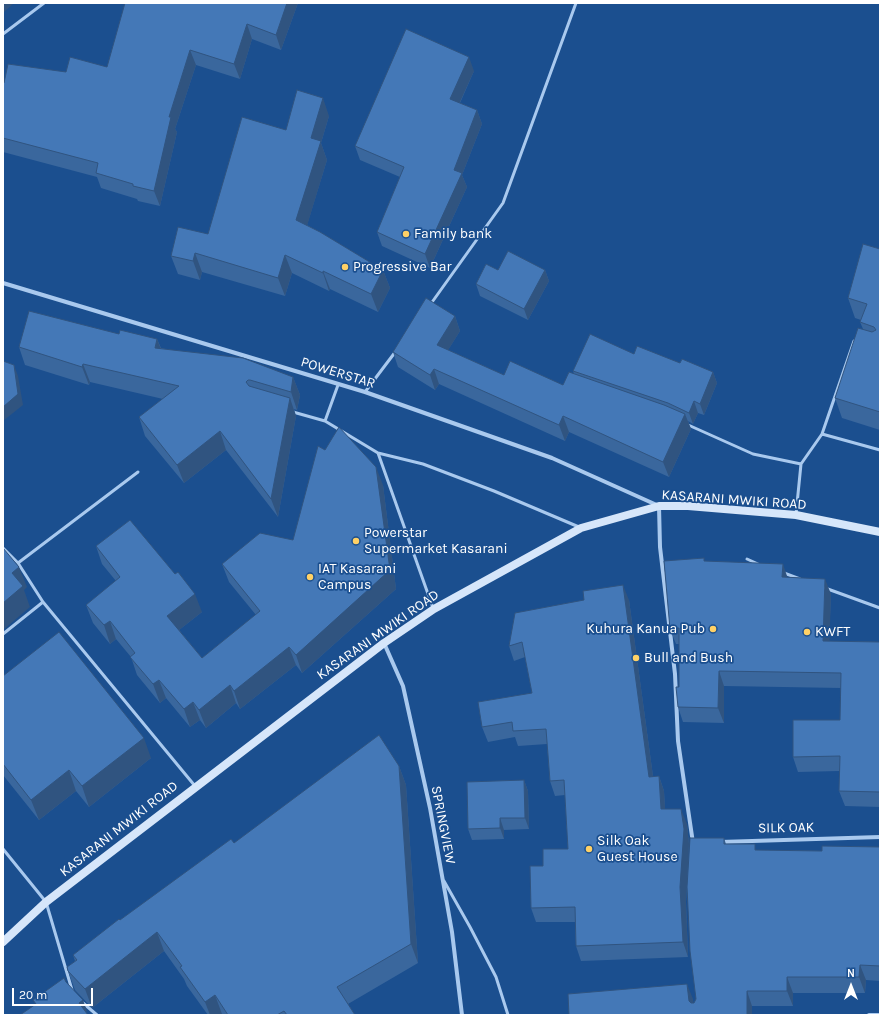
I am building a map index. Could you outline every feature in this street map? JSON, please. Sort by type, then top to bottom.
[{"type":"main road","name":"KASARANI MWIKI ROAD","points":[[4,939],[46,902],[384,643],[434,610],[581,528],[618,516],[658,506],[688,506],[796,515],[880,532]]},
{"type":"street","name":"POWERSTAR","points":[[3,283],[365,392],[552,458],[658,506]]},
{"type":"street","points":[[658,506],[660,547],[675,674],[678,741],[693,844],[692,852]]},
{"type":"street","name":"SPRINGVIEW","points":[[384,643],[403,686],[430,808],[452,932],[462,1015]]},
{"type":"street","name":"SILK OAK","points":[[715,842],[880,837]]},
{"type":"street","points":[[693,844],[700,844]]},
{"type":"street","points":[[869,1015],[880,1015]]},
{"type":"lane","points":[[3,34],[44,3]]},
{"type":"lane","points":[[425,311],[503,203],[576,3]]},
{"type":"lane","points":[[796,515],[801,464],[822,434],[854,341],[861,343]]},
{"type":"lane","points":[[365,392],[397,348]]},
{"type":"lane","points":[[325,421],[338,385]]},
{"type":"lane","points":[[287,410],[325,421],[378,453],[423,464],[494,491],[581,528]]},
{"type":"lane","points":[[685,423],[753,454],[801,464]]},
{"type":"lane","points":[[822,434],[880,450]]},
{"type":"lane","points":[[378,453],[434,610]]},
{"type":"lane","points":[[18,563],[138,472]]},
{"type":"lane","points":[[3,548],[18,563],[43,602],[196,786]]},
{"type":"lane","points":[[747,559],[762,565]]},
{"type":"lane","points":[[777,570],[806,581]]},
{"type":"lane","points":[[821,587],[880,608]]},
{"type":"lane","points":[[3,634],[43,602]]},
{"type":"lane","points":[[3,849],[46,902],[72,991],[77,996]]},
{"type":"lane","points":[[442,878],[470,926],[496,977],[508,1015]]},
{"type":"lane","points":[[81,1002],[97,1015]]},
{"type":"building","points":[[125,3],[287,3],[276,35],[247,24],[234,64],[190,50],[169,117],[171,117],[154,191],[133,186],[133,184],[96,173],[98,163],[3,138],[3,82],[4,83],[8,64],[66,72],[70,57],[107,67]]},
{"type":"building","points":[[406,29],[469,57],[450,99],[477,110],[454,170],[462,173],[425,254],[377,232],[404,167],[355,146]]},
{"type":"building","points":[[297,90],[323,98],[311,138],[321,141],[296,220],[320,232],[383,270],[371,294],[285,255],[278,278],[195,253],[193,261],[171,256],[178,227],[208,234],[242,117],[286,130]]},
{"type":"building","points":[[863,244],[880,249],[880,412],[835,398],[858,328],[872,332],[876,330],[874,327],[860,322],[867,304],[848,298]]},
{"type":"building","points":[[508,251],[545,270],[524,309],[476,284],[486,264],[498,270]]},
{"type":"building","points":[[426,298],[455,316],[437,345],[504,375],[510,361],[563,385],[569,372],[664,405],[685,414],[663,462],[563,416],[559,425],[434,369],[430,375],[393,352]]},
{"type":"building","points":[[29,311],[119,334],[120,330],[157,339],[155,348],[243,358],[293,377],[291,392],[250,380],[246,382],[249,386],[290,398],[271,499],[220,431],[177,465],[139,417],[179,386],[83,364],[82,367],[19,347]]},
{"type":"building","points":[[590,334],[634,354],[637,346],[680,363],[682,359],[713,372],[700,404],[694,401],[689,413],[668,403],[573,371]]},
{"type":"building","points":[[3,361],[14,365],[18,394],[3,407]]},
{"type":"building","points":[[339,427],[376,467],[390,570],[296,655],[289,647],[234,691],[230,685],[199,710],[193,702],[184,709],[159,680],[153,684],[130,657],[135,653],[110,621],[104,625],[86,605],[120,577],[96,546],[130,520],[175,574],[178,572],[195,594],[167,616],[202,658],[260,611],[222,564],[260,533],[293,540],[318,446],[325,450]]},
{"type":"building","points":[[3,548],[19,567],[12,573],[23,586],[3,603]]},
{"type":"building","points":[[704,558],[704,561],[783,564],[782,577],[825,579],[823,641],[880,642],[880,792],[839,791],[840,756],[793,757],[793,720],[840,720],[841,673],[719,671],[718,708],[678,707],[676,687],[679,687],[679,628],[670,629],[664,561]]},
{"type":"building","points":[[623,585],[649,777],[659,776],[661,809],[681,809],[684,829],[680,887],[683,942],[576,946],[575,907],[531,908],[530,866],[543,866],[543,849],[568,849],[564,780],[550,781],[546,729],[513,731],[512,722],[482,727],[478,702],[532,693],[522,642],[509,646],[515,613],[584,600],[583,591]]},
{"type":"building","points":[[59,632],[144,738],[82,786],[69,770],[31,800],[3,764],[3,676]]},
{"type":"building","points":[[379,735],[399,766],[411,944],[337,987],[355,1015],[287,1015],[284,1011],[277,1015],[228,1015],[215,995],[205,1002],[180,967],[182,966],[157,932],[85,989],[68,971],[67,967],[77,960],[73,955],[119,919],[120,920],[231,839],[234,843]]},
{"type":"building","points":[[524,780],[525,818],[500,818],[500,828],[468,829],[467,782]]},
{"type":"building","points":[[690,838],[724,838],[724,844],[755,844],[755,850],[822,851],[822,846],[880,847],[880,966],[860,965],[859,977],[787,977],[787,991],[747,991],[747,1015],[569,1015],[568,994],[687,984],[689,1001],[694,1003],[696,999],[690,951],[687,887]]},
{"type":"building","points":[[64,978],[83,1000],[79,1003],[88,1015],[20,1015],[36,1004],[33,1000]]},
{"type":"place","name":"Family bank","points":[[406,234]]},
{"type":"place","name":"Progressive Bar","points":[[345,267]]},
{"type":"place","name":"Powerstar Supermarket Kasarani","points":[[356,541]]},
{"type":"place","name":"IAT Kasarani Campus","points":[[310,577]]},
{"type":"place","name":"Kuhura Kanua Pub","points":[[713,629]]},
{"type":"place","name":"KWFT","points":[[807,632]]},
{"type":"place","name":"Bull and Bush","points":[[636,658]]},
{"type":"place","name":"Silk Oak Guest House","points":[[589,849]]}]
